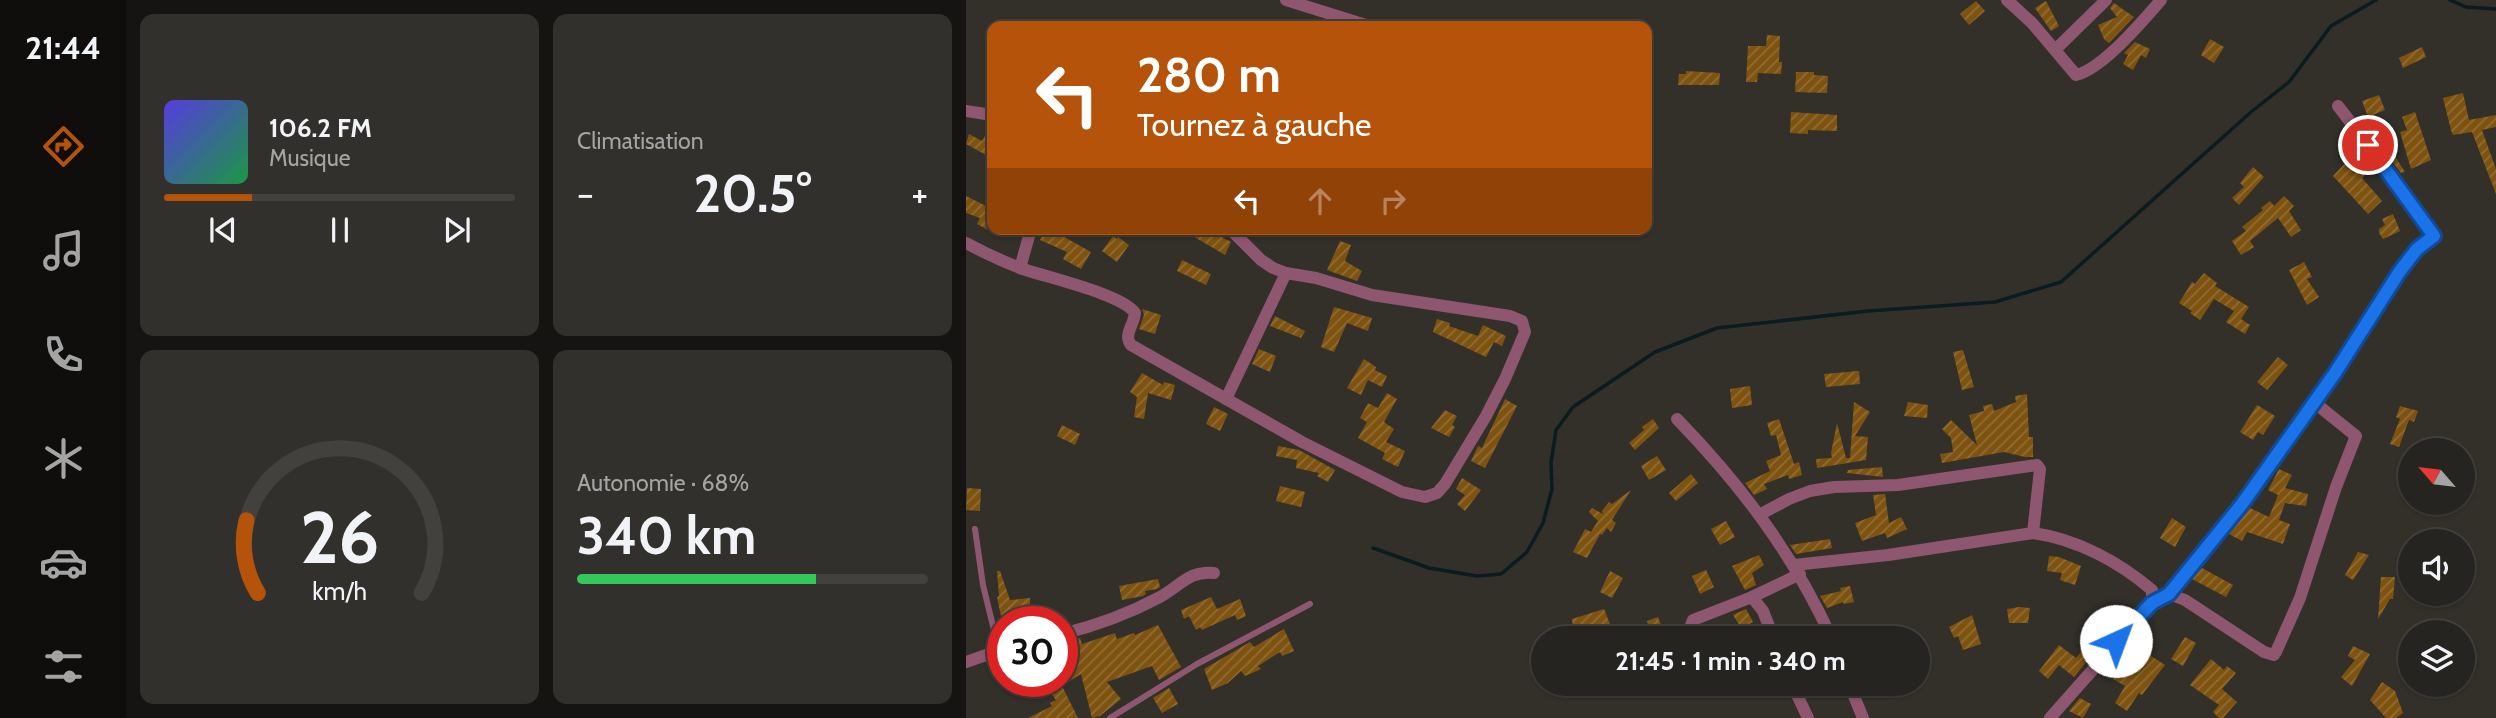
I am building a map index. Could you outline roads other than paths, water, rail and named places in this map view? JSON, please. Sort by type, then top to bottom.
[{"type":"street","points":[[1286,0],[1353,21]]},
{"type":"street","points":[[2007,0],[2020,10],[2076,75],[2085,72],[2116,48],[2161,0]]},
{"type":"street","points":[[2055,50],[2106,0]]},
{"type":"street","points":[[2050,718],[2152,603],[2169,594],[2242,504],[2315,403],[2400,271],[2417,249],[2434,236],[2410,199],[2338,106]]},
{"type":"street","points":[[966,111],[987,114]]},
{"type":"street","points":[[1020,268],[1029,235]]},
{"type":"street","points":[[966,243],[1020,268],[1093,291],[1128,306],[1135,313],[1127,338],[1131,345],[1302,442],[1402,492],[1425,497],[1437,493],[1486,416],[1525,332],[1522,321],[1510,316],[1372,295],[1316,278],[1286,273],[1261,260],[1236,235]]},
{"type":"street","points":[[1226,399],[1286,273]]},
{"type":"street","points":[[2169,594],[2185,600],[2264,652],[2276,652],[2300,598],[2336,487],[2356,436],[2315,403]]},
{"type":"street","points":[[1677,419],[1717,461],[1759,515],[1797,569],[1826,626]]},
{"type":"street","points":[[1759,515],[1789,499],[1834,487],[1898,485],[2037,465],[2040,469],[2033,533]]},
{"type":"street","points":[[1690,626],[1693,620],[1752,597],[1797,569],[2033,533],[2057,538],[2120,564],[2152,590],[2152,603]]},
{"type":"street","points":[[1078,629],[1161,596],[1189,576],[1204,572],[1214,573]]},
{"type":"street","points":[[1752,597],[1769,626]]},
{"type":"street","points":[[966,662],[987,655]]},
{"type":"street","points":[[1798,696],[1808,718]]},
{"type":"street","points":[[1854,696],[1863,718]]},
{"type":"lane","points":[[975,529],[989,606]]},
{"type":"lane","points":[[1110,718],[1197,664],[1310,604]]},
{"type":"waterway","points":[[1373,548],[1429,568],[1477,576],[1501,574],[1527,552],[1543,523],[1552,489],[1551,463],[1556,430],[1573,407],[1655,352],[1717,328],[1868,311],[1995,302],[2061,282],[2251,112],[2289,82],[2331,26],[2376,0]]},
{"type":"waterway","points":[[2450,0],[2466,7],[2496,9]]}]
